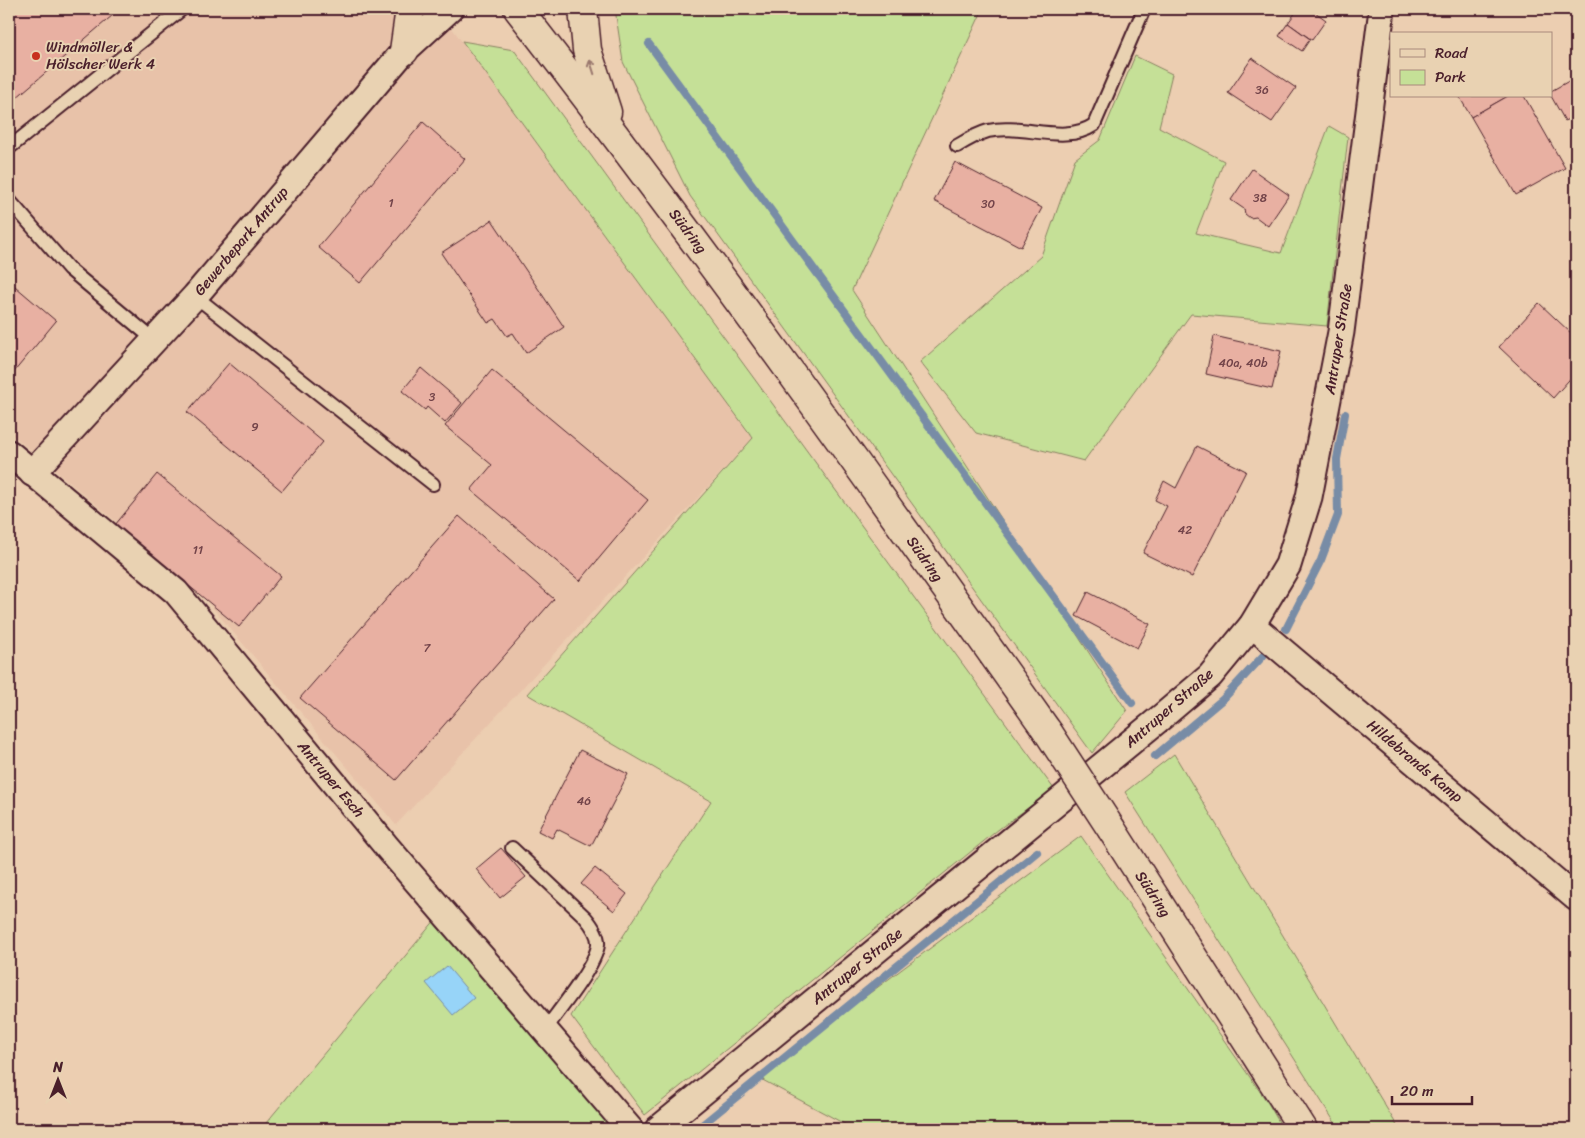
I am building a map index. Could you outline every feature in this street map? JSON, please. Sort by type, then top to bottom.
[{"type":"main road","points":[[404,51],[410,9]]},
{"type":"main road","name":"Südring","points":[[518,9],[613,130],[799,382],[1048,732],[1303,1129]]},
{"type":"main road","points":[[583,9],[587,50],[613,130]]},
{"type":"street","name":"Gewerbepark Antrup","points":[[32,473],[195,296],[404,51],[450,9]]},
{"type":"street","name":"Antruper Straße","points":[[660,1129],[1210,676],[1252,626],[1288,565],[1309,497],[1341,332],[1382,9]]},
{"type":"street","name":"Antruper Esch","points":[[9,453],[176,592],[387,847],[630,1129]]},
{"type":"street","name":"Hildebrands Kamp","points":[[1252,626],[1576,898]]},
{"type":"lane","points":[[9,148],[182,9]]},
{"type":"lane","points":[[957,146],[989,131],[1030,130],[1068,133],[1084,132],[1094,125],[1144,9]]},
{"type":"lane","points":[[9,200],[70,269],[154,340]]},
{"type":"lane","points":[[195,296],[433,484]]},
{"type":"lane","points":[[512,848],[585,917],[594,928],[599,943],[591,962],[545,1030]]},
{"type":"shaded area","points":[[9,9],[438,9],[753,438],[396,825],[195,587],[9,432]]},
{"type":"green space","points":[[615,9],[983,9],[852,290],[1127,711],[1092,753],[690,196],[623,62]]},
{"type":"green space","points":[[462,41],[514,50],[1054,789],[999,829],[645,1115],[571,1016],[711,801],[527,694],[753,438]]},
{"type":"green space","points":[[1135,56],[1172,74],[1159,127],[1224,161],[1196,233],[1281,253],[1329,126],[1348,137],[1327,326],[1191,314],[1084,461],[976,433],[920,362],[1041,256],[1075,159],[1100,140]]},
{"type":"green space","points":[[1174,754],[1399,1129],[1339,1129],[1125,792]]},
{"type":"green space","points":[[1081,836],[1268,1103],[1283,1129],[854,1129],[757,1077]]},
{"type":"green space","points":[[436,919],[614,1129],[261,1129]]},
{"type":"water","points":[[447,966],[474,998],[453,1015],[426,983]]},
{"type":"building","name":"Windmöller & Hölscher Werk 4","points":[[9,9],[120,9],[9,104]]},
{"type":"building","points":[[1298,9],[1311,9],[1326,20],[1312,40],[1288,23]]},
{"type":"building","points":[[1288,23],[1310,39],[1302,51],[1279,36]]},
{"type":"building","points":[[1252,58],[1296,88],[1272,122],[1228,93]]},
{"type":"building","points":[[1576,77],[1576,114],[1565,121],[1552,98],[1552,90]]},
{"type":"building","points":[[1460,98],[1504,98],[1471,117]]},
{"type":"building","points":[[1504,98],[1525,98],[1565,168],[1516,195],[1471,117]]},
{"type":"building","points":[[423,122],[465,159],[360,283],[318,247]]},
{"type":"building","points":[[955,162],[1042,208],[1021,247],[934,201]]},
{"type":"building","points":[[1252,169],[1289,195],[1268,226],[1256,217],[1250,218],[1245,214],[1244,209],[1231,200]]},
{"type":"building","points":[[492,220],[564,327],[526,353],[513,333],[507,336],[495,319],[488,323],[441,253]]},
{"type":"building","points":[[9,281],[56,321],[9,378]]},
{"type":"building","points":[[1539,303],[1572,334],[1576,329],[1576,372],[1553,398],[1499,347]]},
{"type":"building","points":[[1214,336],[1281,351],[1272,389],[1206,374]]},
{"type":"building","points":[[229,363],[323,442],[282,491],[187,412]]},
{"type":"building","points":[[421,368],[462,403],[445,423],[427,407],[425,410],[402,391]]},
{"type":"building","points":[[492,370],[648,500],[580,581],[471,490],[492,465],[445,426]]},
{"type":"building","points":[[1197,446],[1246,471],[1192,577],[1143,553],[1167,506],[1155,500],[1164,481],[1176,488]]},
{"type":"building","points":[[157,474],[281,576],[239,627],[115,525]]},
{"type":"building","points":[[459,516],[554,599],[396,780],[300,698]]},
{"type":"building","points":[[1088,592],[1150,624],[1137,648],[1076,616]]},
{"type":"building","points":[[580,750],[628,774],[591,846],[557,829],[552,838],[538,831]]},
{"type":"building","points":[[501,848],[526,877],[500,898],[476,869]]},
{"type":"building","points":[[595,868],[627,894],[614,911],[581,884]]},
{"type":"waterway","points":[[649,44],[1132,703]]},
{"type":"waterway","points":[[1286,629],[1321,560],[1338,515],[1337,459],[1345,414]]},
{"type":"waterway","points":[[1155,756],[1223,699],[1263,656]]},
{"type":"waterway","points":[[697,1129],[1037,852]]},
{"type":"place","name":"Windmöller & Hölscher Werk 4","points":[[36,56]]}]
